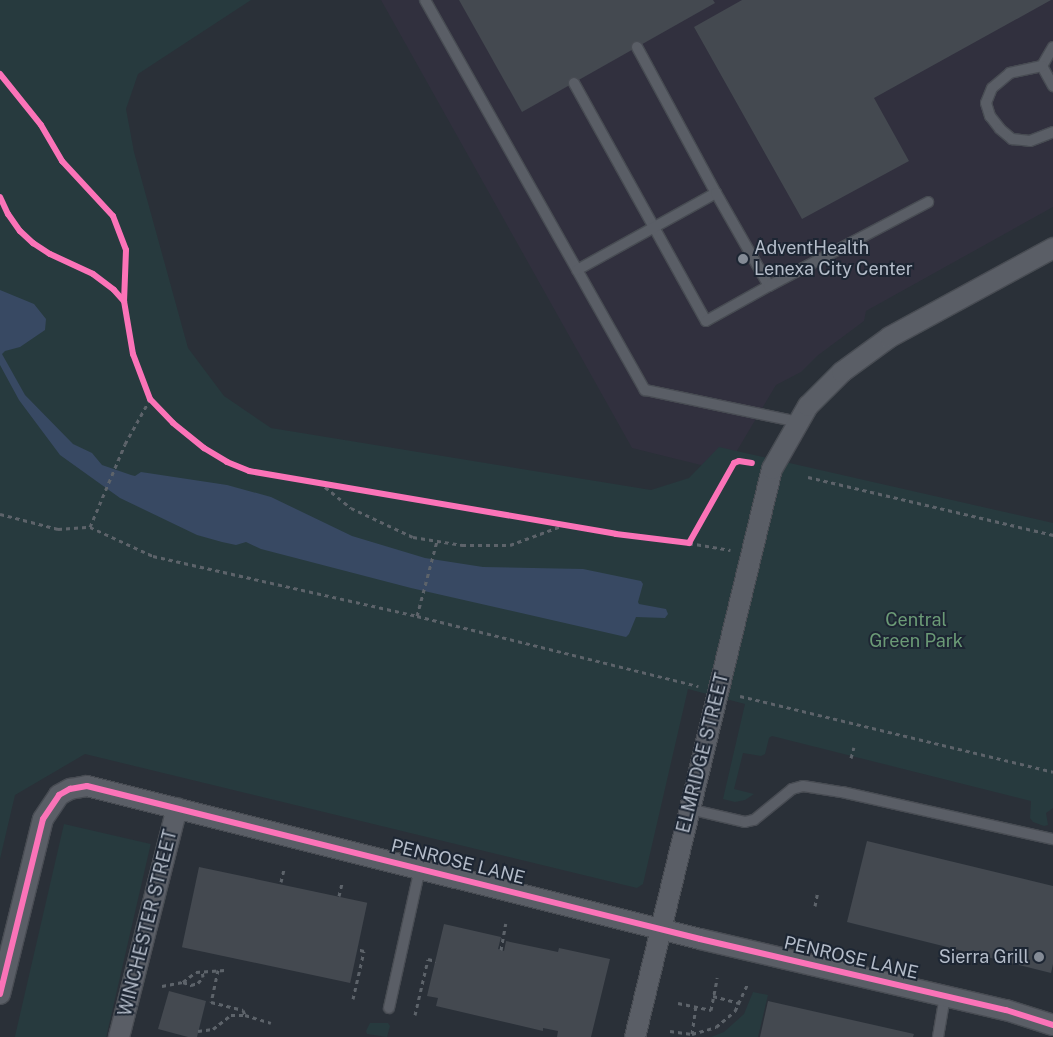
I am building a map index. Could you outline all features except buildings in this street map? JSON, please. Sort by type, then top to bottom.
[{"type":"street","name":"ELMRIDGE STREET","points":[[635,1037],[772,469],[808,406],[842,372],[890,337],[1053,248]]},
{"type":"street","name":"PENROSE LANE","points":[[0,994],[43,819],[59,795],[70,789],[87,786],[660,929],[945,996],[1053,1025]]},
{"type":"street","name":"WINCHESTER STREET","points":[[119,1037],[178,808]]},
{"type":"lane","points":[[426,0],[645,390],[798,422]]},
{"type":"lane","points":[[637,47],[769,286]]},
{"type":"lane","points":[[1053,47],[1042,66],[1010,73],[992,88],[986,103],[1000,129],[1012,139],[1030,141],[1053,132]]},
{"type":"lane","points":[[1042,66],[1053,86]]},
{"type":"lane","points":[[574,83],[706,321],[928,202]]},
{"type":"lane","points":[[577,270],[716,193]]},
{"type":"lane","points":[[690,809],[745,822],[754,820],[792,789],[804,786],[842,792],[1023,834],[1053,839]]},
{"type":"lane","points":[[389,1008],[420,868]]},
{"type":"lane","points":[[938,1037],[945,996]]},
{"type":"path","points":[[90,527],[126,444],[150,399]]},
{"type":"path","points":[[808,477],[1053,535]]},
{"type":"path","points":[[318,482],[351,508],[413,537],[462,545],[510,545],[564,525]]},
{"type":"path","points":[[0,514],[58,529],[90,527],[153,556],[417,616],[1053,772]]},
{"type":"path","points":[[417,616],[437,541]]},
{"type":"path","points":[[689,543],[730,550]]},
{"type":"path","points":[[851,758],[854,747]]},
{"type":"path","points":[[281,882],[284,869]]},
{"type":"path","points":[[339,896],[342,883]]},
{"type":"path","points":[[815,906],[818,891]]},
{"type":"path","points":[[501,950],[506,923]]},
{"type":"path","points":[[353,999],[364,951],[357,949]]},
{"type":"path","points":[[415,1015],[428,958],[436,961]]},
{"type":"path","points":[[162,986],[183,982],[202,970],[225,970]]},
{"type":"path","points":[[183,982],[191,985],[198,983],[203,978],[202,970]]},
{"type":"path","points":[[218,970],[210,1002],[243,1010],[245,1015]]},
{"type":"path","points":[[678,1003],[710,1010],[717,978]]},
{"type":"path","points":[[670,1031],[692,1034],[716,1027],[735,1011],[747,985]]},
{"type":"path","points":[[713,996],[740,1003]]},
{"type":"path","points":[[692,1034],[696,1007]]},
{"type":"path","points":[[198,1031],[214,1029],[231,1015],[245,1015],[271,1023]]},
{"type":"shaded area","name":"AdventHealth Lenexa City Center","points":[[381,0],[1053,0],[1053,207],[866,311],[864,321],[817,356],[801,372],[776,385],[725,471],[632,448]]},
{"type":"green space","name":"Central Green Park","points":[[0,0],[251,0],[138,74],[126,109],[134,152],[188,348],[224,396],[271,428],[651,490],[689,478],[719,447],[1053,523],[1053,808],[1046,813],[1048,825],[1044,826],[1033,822],[1030,818],[1031,801],[772,736],[769,738],[765,754],[761,756],[743,753],[734,789],[754,794],[745,800],[735,802],[723,799],[745,704],[688,689],[643,884],[637,888],[85,754],[15,795],[0,859]]},
{"type":"green space","points":[[64,824],[151,844],[106,1037],[15,1037]]},
{"type":"green space","points":[[753,992],[768,995],[758,1037],[711,1037],[724,1032],[744,1014]]},
{"type":"green space","points":[[370,1023],[388,1023],[390,1026],[387,1037],[367,1034],[366,1031]]},
{"type":"water","points":[[0,290],[34,304],[46,319],[45,330],[20,347],[5,351],[2,354],[25,395],[73,444],[92,453],[102,465],[135,476],[141,472],[227,485],[271,497],[352,536],[425,558],[483,567],[583,569],[641,581],[643,584],[639,604],[666,609],[668,614],[665,618],[636,617],[626,637],[411,588],[261,549],[246,542],[236,545],[222,542],[197,535],[120,498],[60,455],[19,400],[0,365]]},
{"type":"cycle path","points":[[0,74],[41,125],[62,161],[113,216],[126,250],[124,301]]},
{"type":"cycle path","points":[[0,197],[8,214],[20,231],[33,243],[50,254],[93,274],[114,290],[124,301],[133,354],[150,399],[173,423],[204,448],[227,462],[249,471],[616,534],[689,543],[734,463],[739,461],[752,463]]},
{"type":"cycle path","points":[[0,994],[43,819],[59,795],[70,789],[87,786],[700,939],[1006,1010],[1053,1025]]},
{"type":"place","name":"AdventHealth Lenexa City Center","points":[[743,259]]},
{"type":"place","name":"Sierra Grill","points":[[1039,957]]}]
